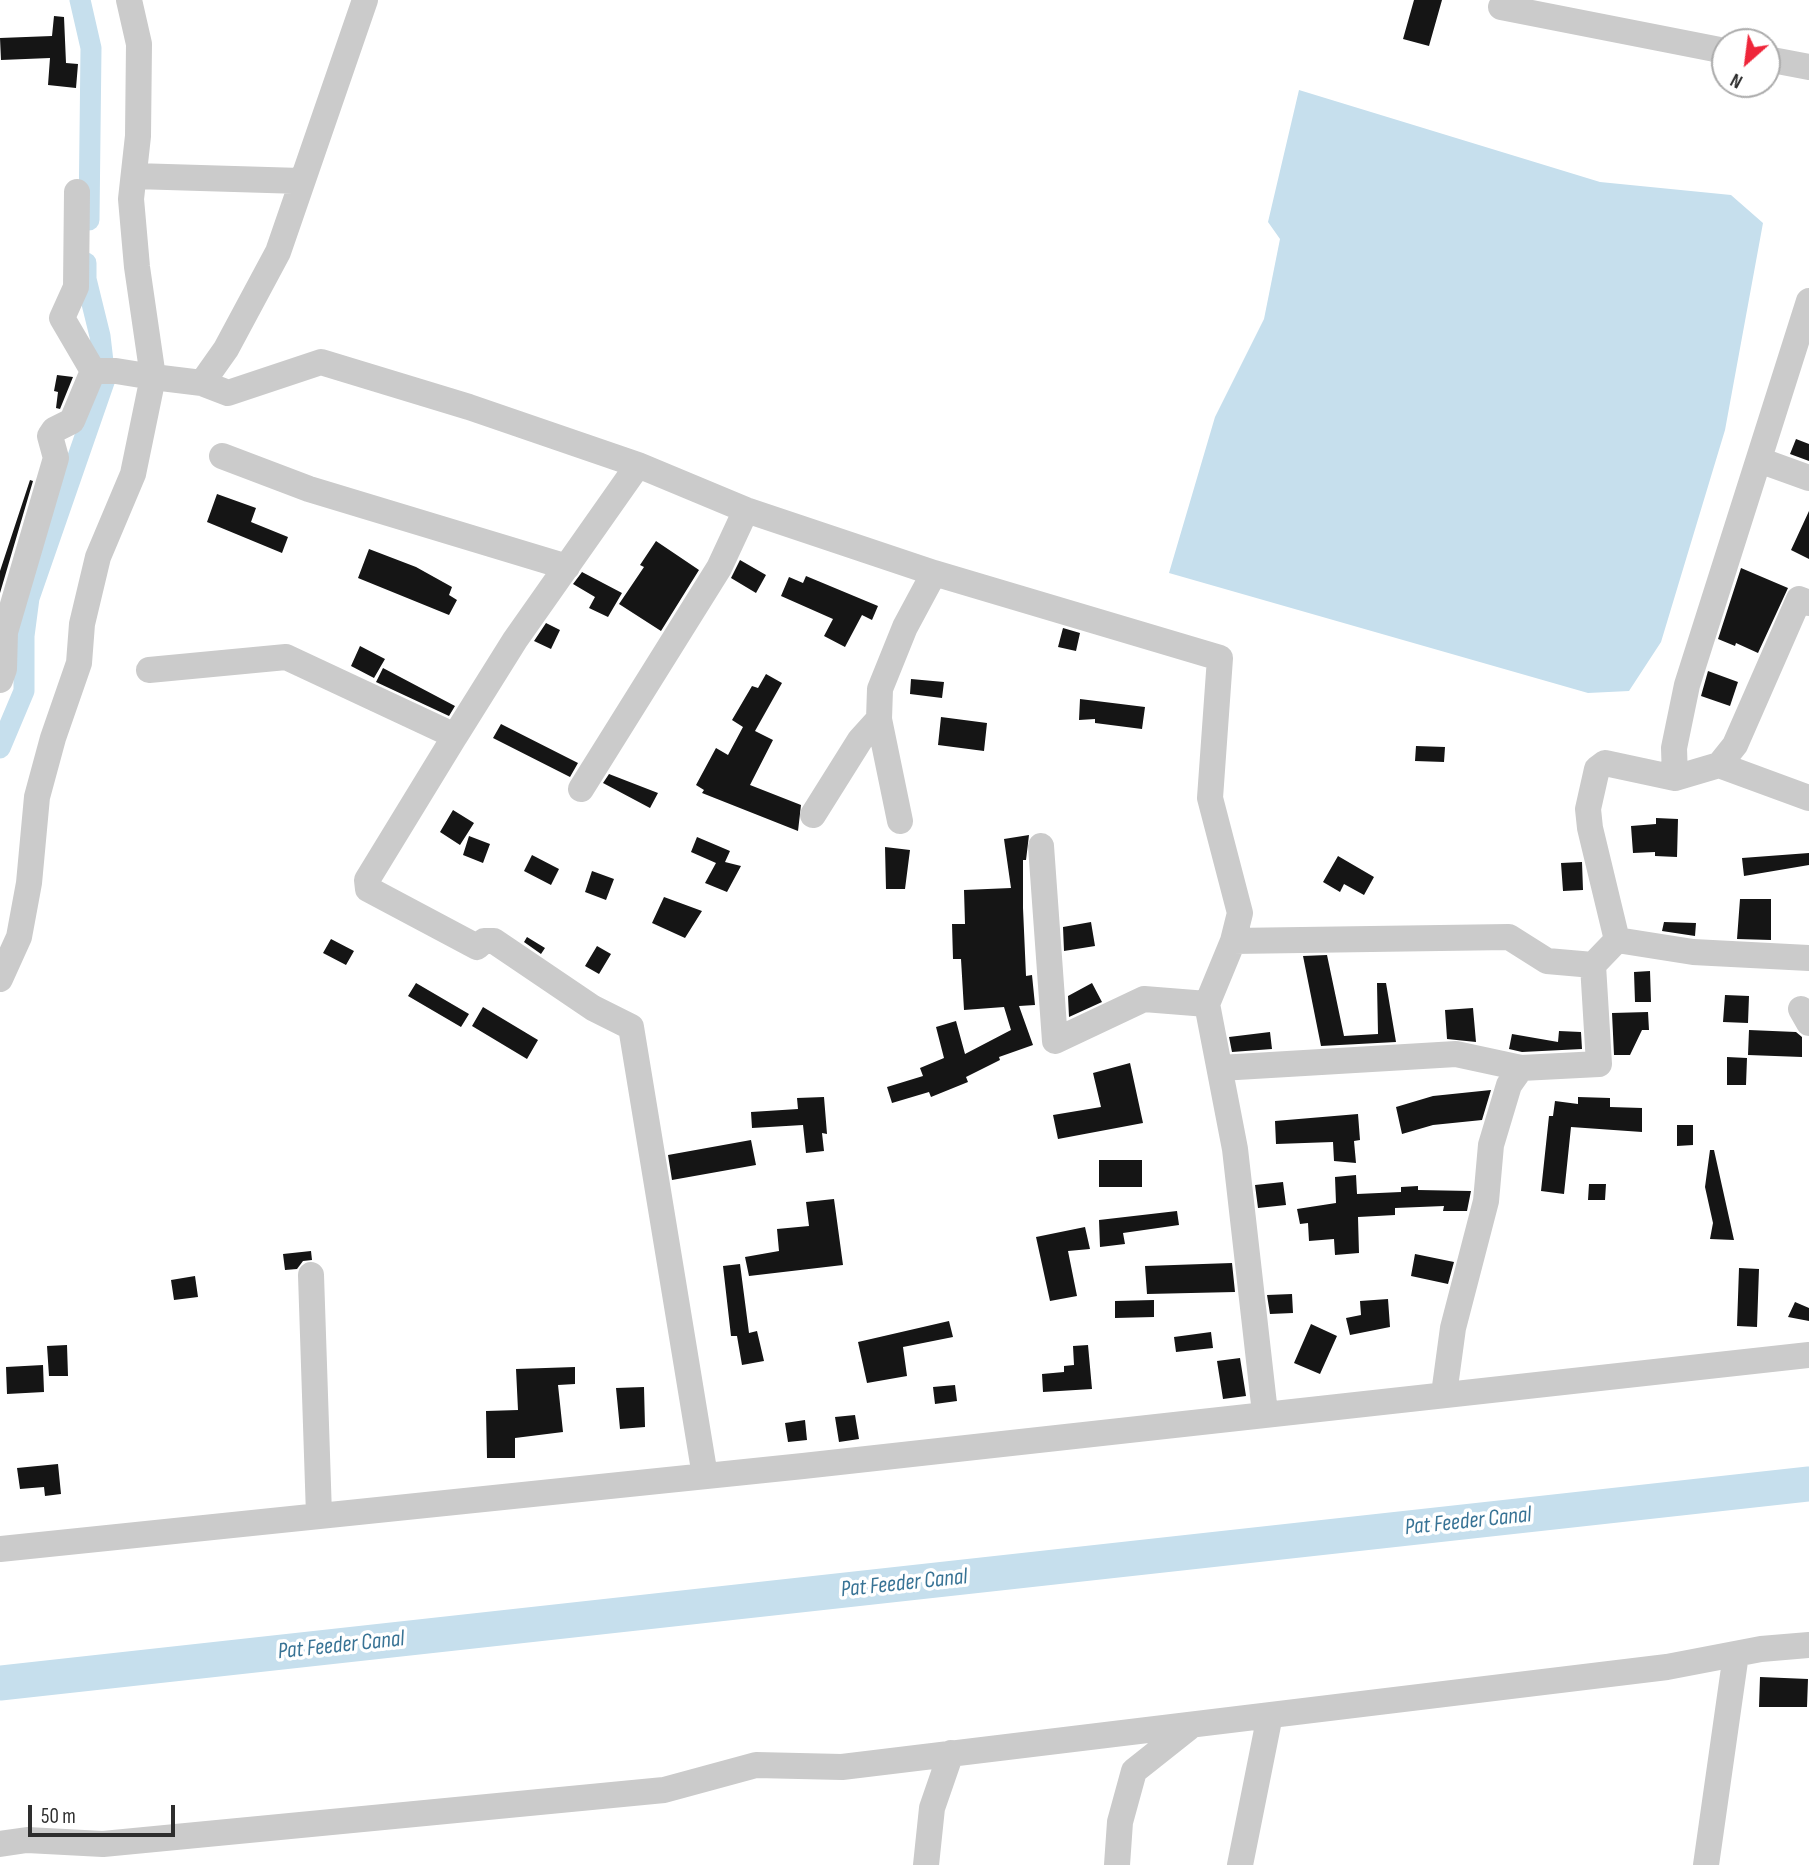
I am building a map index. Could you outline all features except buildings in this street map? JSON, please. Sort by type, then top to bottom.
[{"type":"street","points":[[0,979],[19,937],[29,883],[37,797],[53,738],[79,663],[82,624],[98,557],[133,474],[153,377],[137,267],[131,199],[138,136],[139,44],[129,0]]},
{"type":"street","points":[[202,383],[226,349],[278,252],[365,0]]},
{"type":"street","points":[[1500,7],[1711,48]]},
{"type":"street","points":[[1781,62],[1809,67]]},
{"type":"street","points":[[134,176],[301,181]]},
{"type":"street","points":[[78,192],[76,287],[62,318],[93,371]]},
{"type":"street","points":[[1675,778],[1674,748],[1687,685],[1759,460],[1802,351],[1809,301]]},
{"type":"street","points":[[93,371],[116,371],[202,383],[228,393],[321,362],[469,407],[638,465],[746,510],[934,573],[1220,658],[1210,798],[1240,913],[1233,941],[1207,1003],[1235,1149],[1265,1413]]},
{"type":"street","points":[[0,680],[4,670],[5,632],[56,458],[50,436],[54,430],[72,421],[93,371]]},
{"type":"street","points":[[222,456],[309,489],[567,567]]},
{"type":"street","points":[[1759,460],[1809,478]]},
{"type":"street","points":[[638,465],[515,640],[367,880],[368,889],[477,947],[484,941],[494,941],[593,1008],[631,1027],[705,1476]]},
{"type":"street","points":[[581,789],[712,580],[746,510]]},
{"type":"street","points":[[900,821],[891,764],[879,719],[880,689],[905,627],[934,573]]},
{"type":"street","points":[[1617,940],[1590,828],[1588,809],[1597,769],[1605,763],[1675,778],[1719,765],[1735,745],[1800,600],[1809,603]]},
{"type":"street","points":[[149,670],[286,657],[455,736]]},
{"type":"street","points":[[813,815],[860,740],[879,719]]},
{"type":"street","points":[[1719,765],[1809,798]]},
{"type":"street","points":[[1041,846],[1055,1041],[1144,999],[1207,1003]]},
{"type":"street","points":[[1233,941],[1509,937],[1547,961],[1594,965]]},
{"type":"street","points":[[1617,940],[1693,952],[1809,958]]},
{"type":"street","points":[[1220,1068],[1456,1054],[1521,1068],[1599,1064],[1594,965],[1617,940]]},
{"type":"street","points":[[1444,1394],[1453,1328],[1486,1201],[1491,1145],[1509,1085],[1521,1068]]},
{"type":"street","points":[[311,1275],[319,1515]]},
{"type":"street","points":[[0,1549],[705,1476],[1265,1413],[1809,1356]]},
{"type":"street","points":[[0,1844],[27,1840],[117,1843],[664,1790],[756,1765],[842,1767],[1667,1667],[1809,1644]]},
{"type":"street","points":[[1706,1865],[1736,1654]]},
{"type":"street","points":[[1240,1865],[1270,1715]]},
{"type":"street","points":[[1117,1865],[1120,1822],[1134,1771],[1192,1724]]},
{"type":"street","points":[[926,1865],[932,1808],[951,1754]]},
{"type":"water","points":[[1299,90],[1600,182],[1731,195],[1763,223],[1725,430],[1661,642],[1629,691],[1588,693],[1169,573],[1215,417],[1264,319],[1280,239],[1268,222]]},
{"type":"waterway","points":[[80,0],[91,48],[89,220]]},
{"type":"waterway","points":[[0,748],[24,691],[24,636],[29,598],[105,379],[100,336],[86,279],[86,263]]},
{"type":"waterway","name":"Pat Feeder Canal","points":[[0,1683],[1809,1484]]}]
